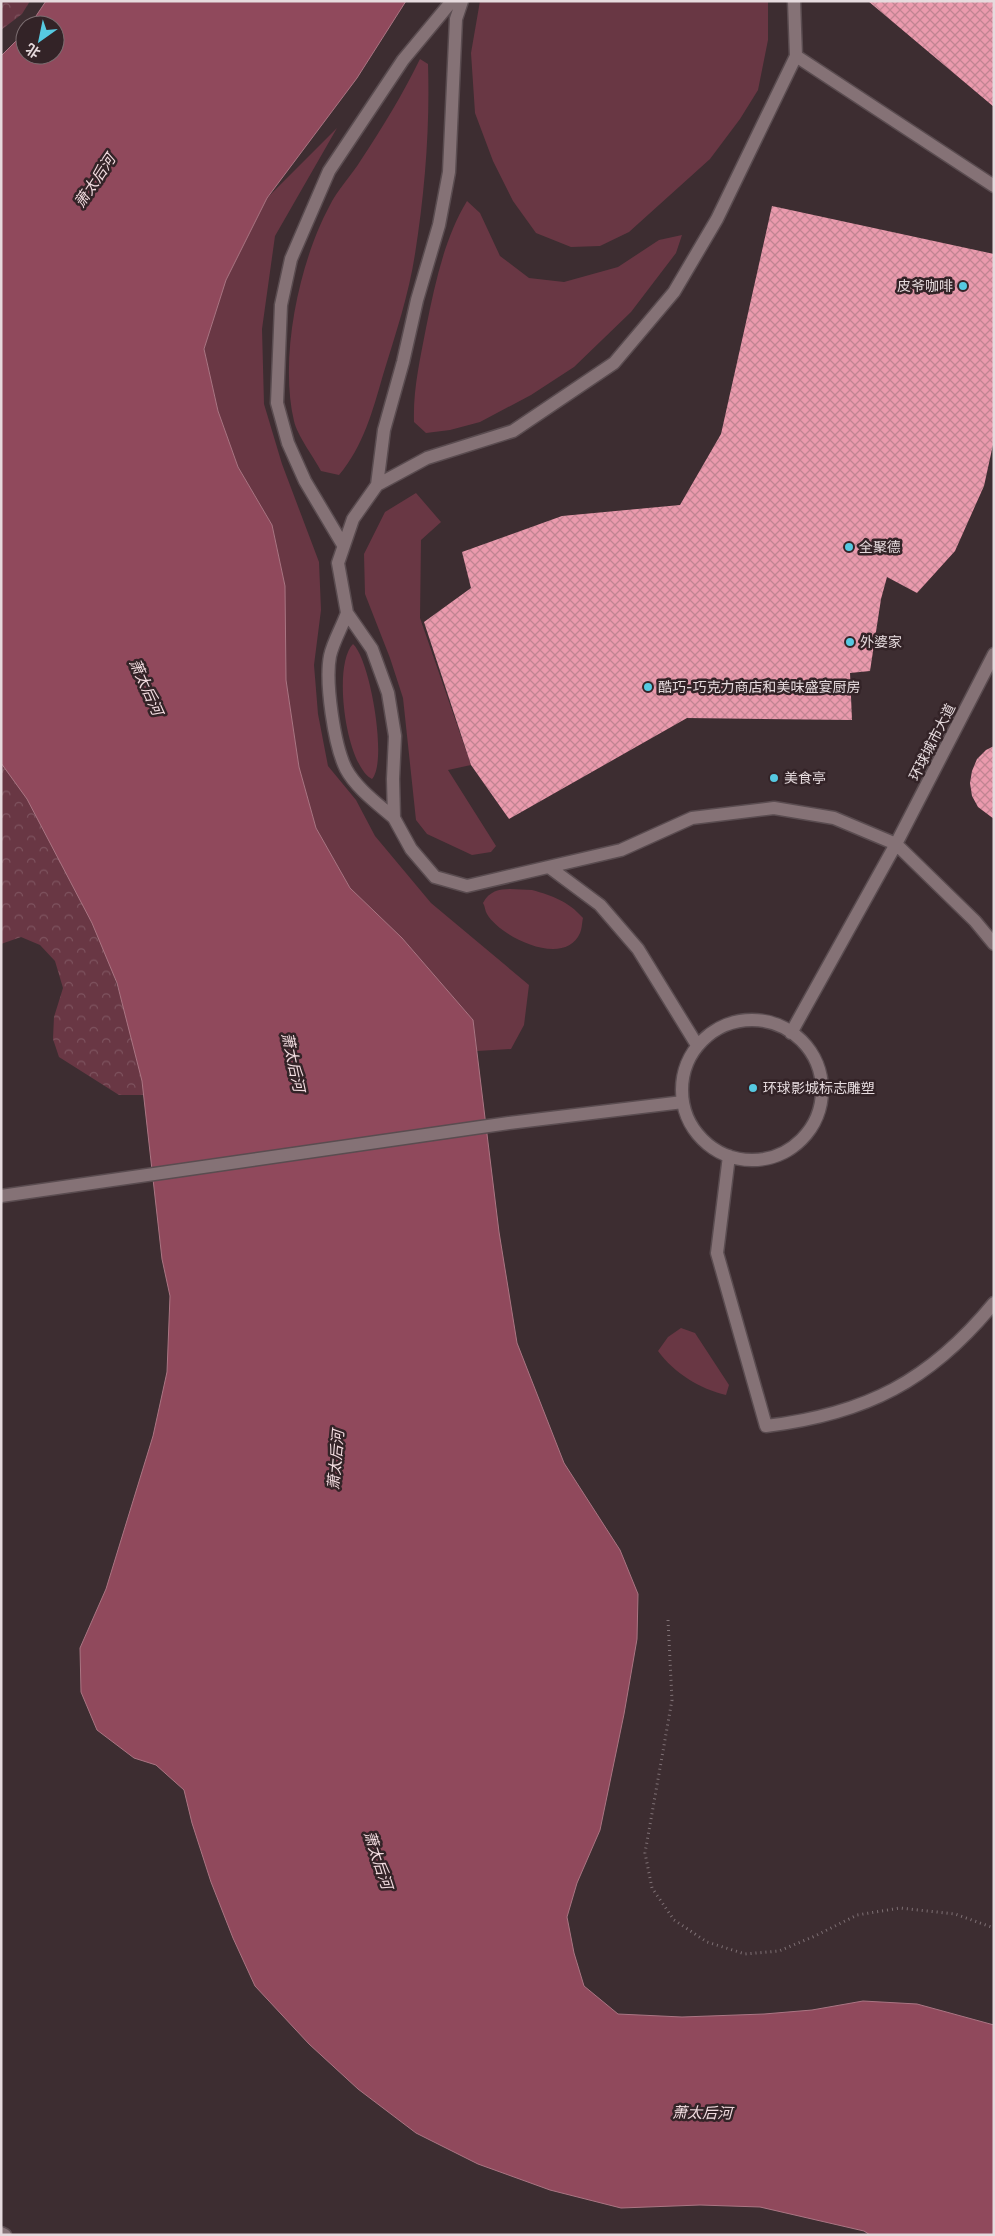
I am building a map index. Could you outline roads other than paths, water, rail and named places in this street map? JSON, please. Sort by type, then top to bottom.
[{"type":"street","points":[[343,545],[305,481],[288,443],[278,403],[278,353],[281,305],[291,259],[329,171],[403,60],[452,1]]},
{"type":"street","points":[[377,485],[384,430],[403,362],[417,300],[439,225],[449,172],[456,29],[462,1]]},
{"type":"street","points":[[394,818],[395,736],[388,693],[372,649],[347,613],[338,563],[353,519],[377,485],[427,458],[513,431],[614,363],[674,292],[712,227],[796,56],[794,1]]},
{"type":"street","points":[[796,56],[994,186]]},
{"type":"street","points":[[347,613],[330,656],[330,699],[335,732],[346,769],[370,797],[394,818],[411,849],[435,877],[467,886],[621,850],[692,818],[774,808],[834,818],[896,844],[975,921],[994,944]]},
{"type":"street","name":"环球城市大道","points":[[791,1033],[896,844],[994,654]]},
{"type":"street","points":[[549,867],[600,905],[638,948],[697,1045]]},
{"type":"street","points":[[758,1020],[781,1027],[801,1040],[814,1059],[821,1081],[820,1106],[812,1127],[796,1145],[775,1156],[752,1160],[729,1156],[708,1145],[693,1129],[683,1102],[682,1086],[686,1064],[697,1045],[715,1030],[736,1021],[758,1020]]},
{"type":"street","points":[[1,1196],[129,1179],[510,1122],[683,1102]]},
{"type":"street","points":[[729,1156],[716,1253],[766,1426],[804,1421],[833,1414],[878,1398],[912,1379],[944,1357],[972,1330],[994,1303]]},
{"type":"water","name":"萧太后河","points":[[46,1],[406,1],[357,78],[267,198],[226,280],[204,349],[218,411],[238,467],[272,525],[285,586],[286,680],[299,767],[316,828],[350,888],[402,938],[473,1020],[499,1232],[517,1343],[564,1463],[620,1550],[638,1594],[637,1639],[624,1714],[600,1830],[577,1883],[567,1917],[574,1953],[584,1986],[618,2014],[682,2017],[764,2014],[812,2010],[863,2001],[917,2004],[994,2025],[994,2235],[870,2235],[864,2231],[760,2207],[700,2205],[621,2208],[550,2190],[478,2164],[416,2133],[358,2089],[309,2044],[255,1986],[233,1938],[211,1882],[192,1823],[184,1790],[156,1765],[134,1758],[97,1730],[81,1692],[80,1648],[106,1589],[153,1436],[167,1372],[170,1296],[162,1259],[142,1081],[117,983],[92,923],[27,799],[1,763],[1,56],[15,42],[15,65],[65,65],[65,15],[37,15]]},
{"type":"place","name":"皮爷咖啡","points":[[963,286]]},
{"type":"place","name":"全聚德","points":[[849,547]]},
{"type":"place","name":"外婆家","points":[[850,642]]},
{"type":"place","name":"酷巧-巧克力商店和美味盛宴厨房","points":[[648,687]]},
{"type":"place","name":"美食亭","points":[[774,778]]},
{"type":"place","name":"环球影城标志雕塑","points":[[753,1088]]}]
